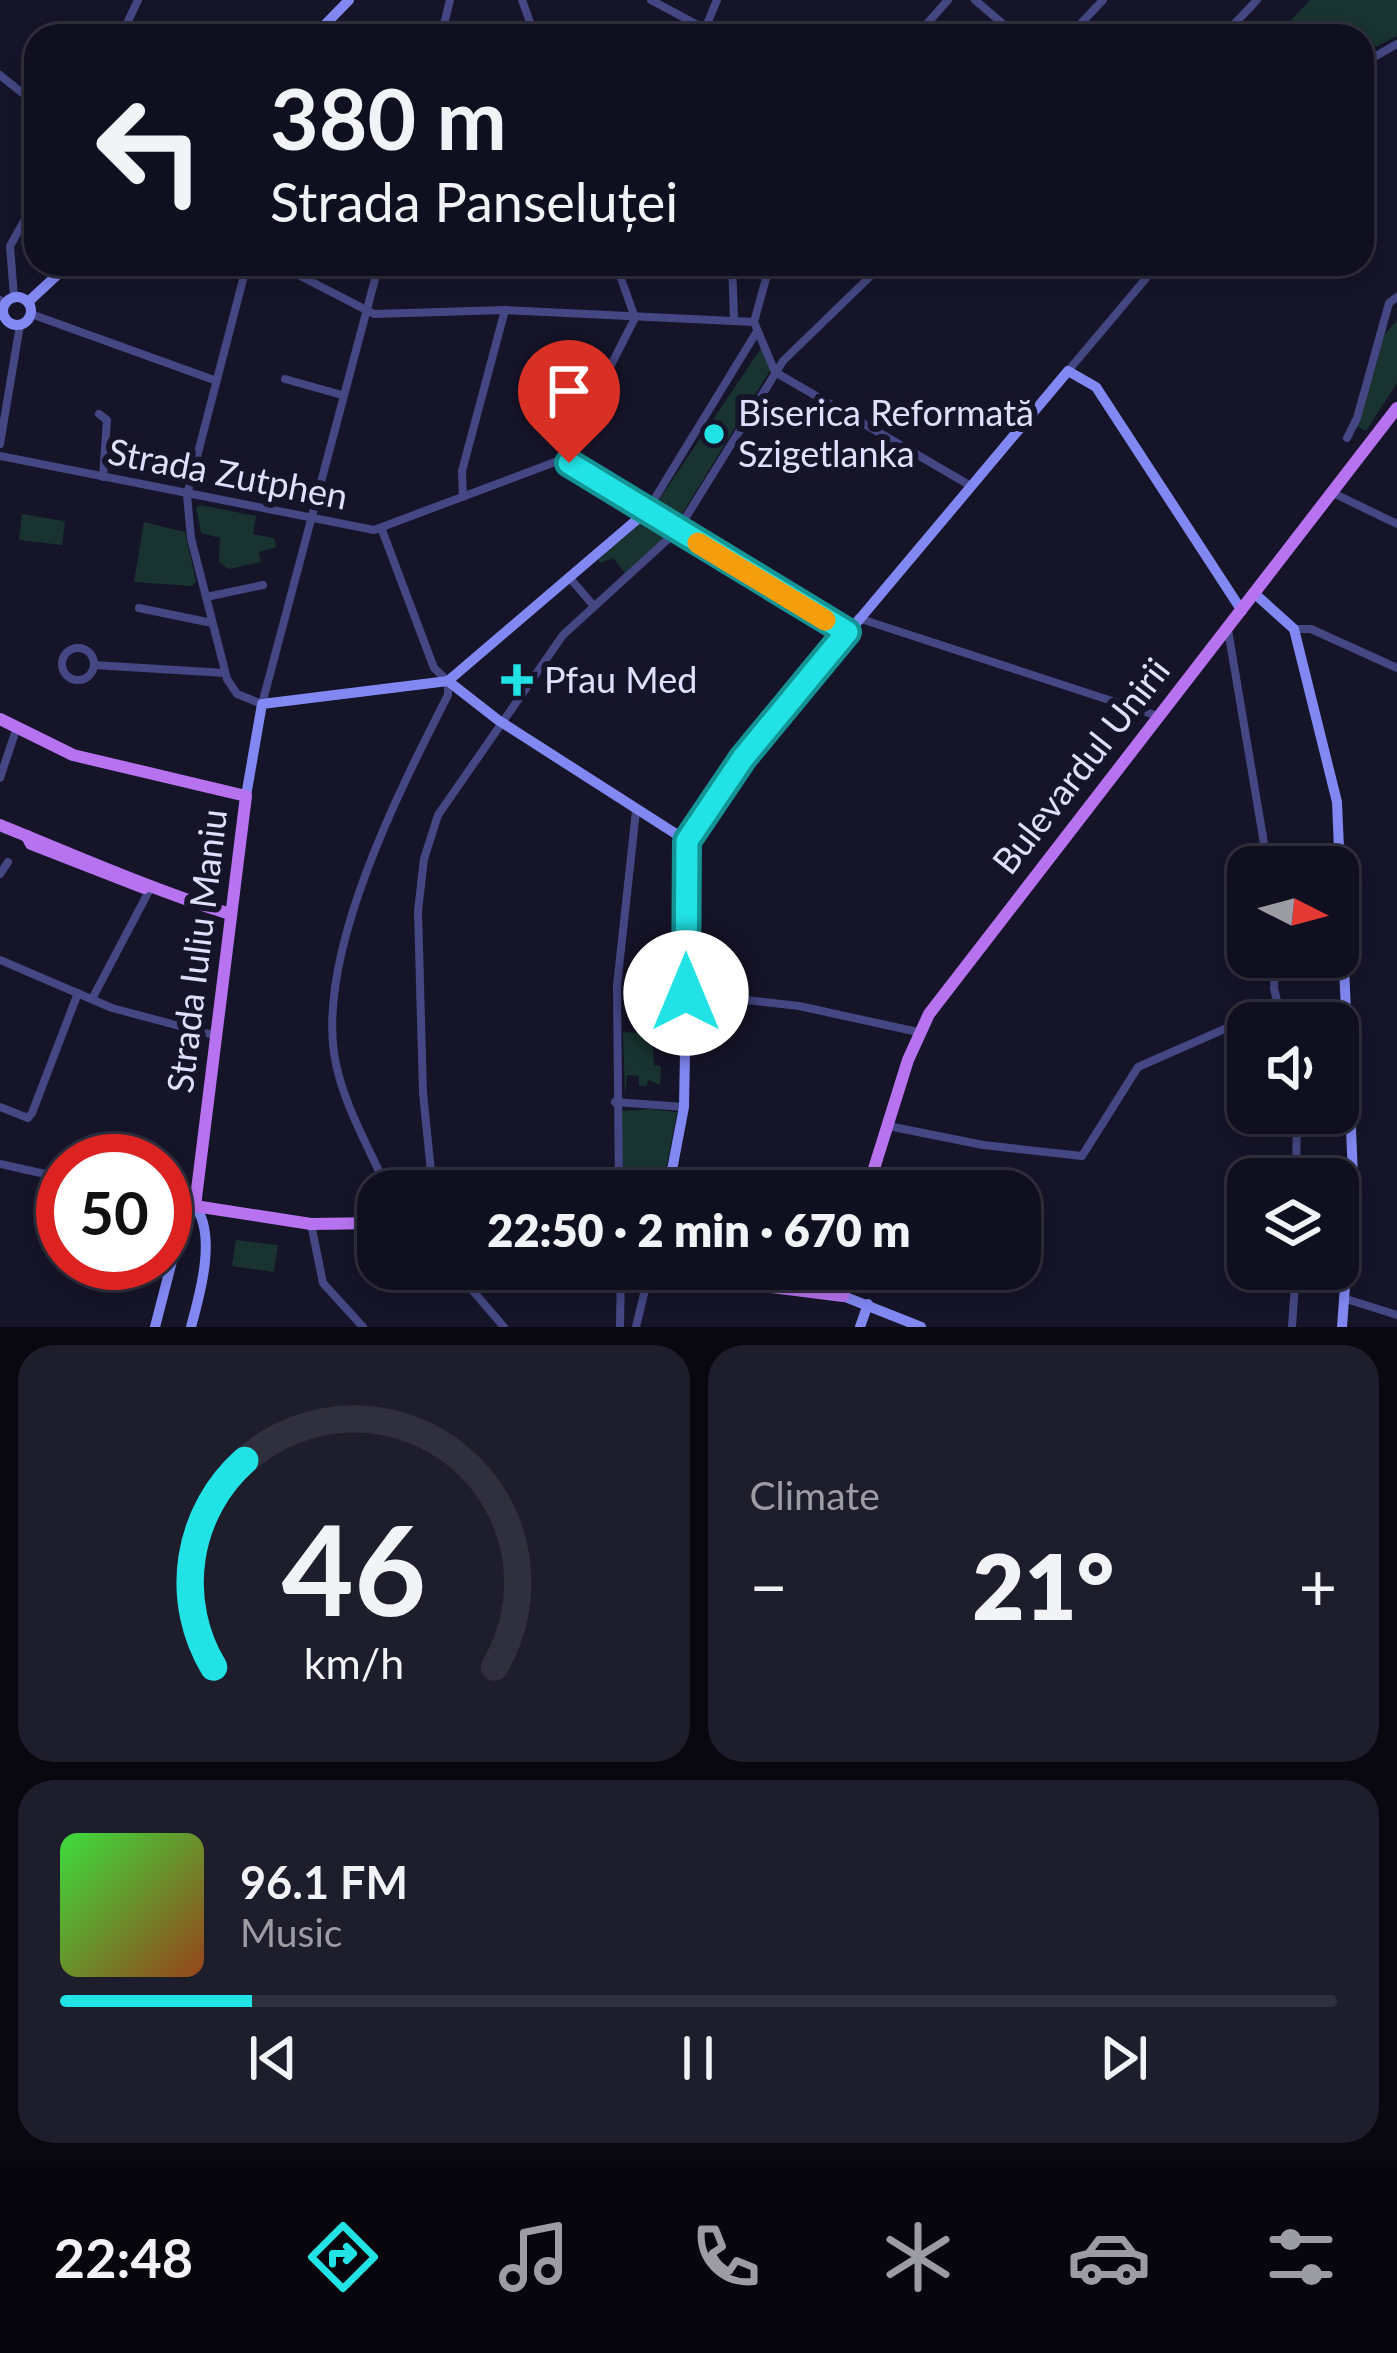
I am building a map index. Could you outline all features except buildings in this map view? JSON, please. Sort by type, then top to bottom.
[{"type":"main road","points":[[325,24],[347,0]]},
{"type":"main road","points":[[29,308],[6,301],[3,322],[20,325],[58,276]]},
{"type":"main road","points":[[672,1170],[684,1107],[687,841],[743,758],[1068,371],[1096,387],[1242,611]]},
{"type":"main road","name":"Bulevardul Unirii","points":[[873,1170],[918,1032],[965,964],[1397,408]]},
{"type":"main road","points":[[262,704],[448,681],[646,511],[847,632]]},
{"type":"main road","points":[[1254,593],[1294,629],[1334,782],[1342,862],[1353,1175],[1342,1327]]},
{"type":"main road","points":[[448,681],[502,722],[687,841]]},
{"type":"main road","name":"Strada Iuliu Maniu","points":[[195,1206],[230,914],[262,704]]},
{"type":"main road","points":[[0,719],[16,730],[105,765],[246,796]]},
{"type":"main road","points":[[0,825],[27,836],[32,844],[230,914]]},
{"type":"main road","points":[[195,1206],[311,1224],[357,1223]]},
{"type":"main road","points":[[154,1327],[179,1234],[195,1206]]},
{"type":"main road","points":[[190,1327],[200,1296],[206,1229],[195,1206]]},
{"type":"main road","points":[[796,1290],[843,1296],[921,1327]]},
{"type":"main road","points":[[843,1296],[844,1290]]},
{"type":"main road","points":[[860,1327],[868,1304]]},
{"type":"street","points":[[651,0],[690,24]]},
{"type":"street","points":[[927,24],[949,0]]},
{"type":"street","points":[[975,0],[1003,24]]},
{"type":"street","points":[[1080,24],[1103,0]]},
{"type":"street","points":[[1234,24],[1257,0]]},
{"type":"street","points":[[0,75],[24,94]]},
{"type":"street","points":[[6,301],[10,247],[24,222]]},
{"type":"street","points":[[244,276],[188,495],[190,538],[225,673],[237,694],[262,704],[376,276]]},
{"type":"street","points":[[299,276],[366,312],[505,310],[754,322]]},
{"type":"street","points":[[620,276],[634,318],[563,459],[646,511],[756,334]]},
{"type":"street","points":[[732,276],[734,318]]},
{"type":"street","points":[[767,276],[754,322],[775,372],[971,486]]},
{"type":"street","points":[[431,1170],[419,1010],[424,859],[438,815],[562,635],[678,530],[775,372],[871,276]]},
{"type":"street","points":[[1068,371],[1148,276]]},
{"type":"street","points":[[1346,438],[1358,418],[1389,303],[1397,297]]},
{"type":"street","points":[[29,308],[214,380]]},
{"type":"street","points":[[464,497],[461,471],[505,310]]},
{"type":"street","points":[[0,444],[20,325]]},
{"type":"street","points":[[285,380],[343,395]]},
{"type":"street","points":[[99,414],[107,419],[103,477]]},
{"type":"street","name":"Strada Zutphen","points":[[0,456],[312,521],[382,530],[563,459]]},
{"type":"street","points":[[1331,492],[1397,524]]},
{"type":"street","points":[[379,1170],[338,1071],[336,981],[361,897],[448,695],[448,681],[434,668],[382,530]]},
{"type":"street","points":[[569,577],[593,605]]},
{"type":"street","points":[[206,597],[263,585]]},
{"type":"street","points":[[139,608],[212,623]]},
{"type":"street","points":[[858,618],[1158,716]]},
{"type":"street","points":[[1228,628],[1264,846]]},
{"type":"street","points":[[1294,629],[1311,629],[1397,668]]},
{"type":"street","points":[[94,665],[87,678],[76,681],[67,676],[62,662],[70,650],[81,648],[94,665],[225,673]]},
{"type":"street","points":[[0,778],[16,730]]},
{"type":"street","points":[[618,1170],[619,965],[636,811]]},
{"type":"street","points":[[0,874],[8,862]]},
{"type":"street","points":[[92,999],[148,888]]},
{"type":"street","points":[[0,960],[92,999],[217,1036]]},
{"type":"street","points":[[0,1107],[28,1118],[78,993]]},
{"type":"street","points":[[686,993],[800,1006],[918,1032]]},
{"type":"street","points":[[887,1126],[982,1145],[1082,1156],[1138,1066],[1227,1028]]},
{"type":"street","points":[[615,1102],[684,1107]]},
{"type":"street","points":[[0,1164],[36,1172]]},
{"type":"street","points":[[311,1224],[320,1276],[363,1327]]},
{"type":"street","points":[[472,1290],[504,1327]]},
{"type":"street","points":[[620,1327],[621,1290]]},
{"type":"street","points":[[635,1327],[645,1290]]},
{"type":"street","points":[[1292,1327],[1294,1290]]},
{"type":"street","points":[[1346,1299],[1397,1315]]},
{"type":"street","points":[[346,1306],[351,1327]]},
{"type":"green space","points":[[1310,0],[1397,0],[1397,36],[1374,48],[1374,24],[1287,24]]},
{"type":"green space","points":[[1397,320],[1397,383],[1366,431],[1354,425],[1378,342]]},
{"type":"green space","points":[[761,348],[771,369],[676,524],[652,510]]},
{"type":"green space","points":[[196,507],[256,516],[253,534],[274,538],[276,547],[259,552],[261,562],[229,569],[219,562],[220,538],[201,533]]},
{"type":"green space","points":[[22,514],[65,521],[62,545],[19,540]]},
{"type":"green space","points":[[647,521],[670,533],[625,573],[613,558],[598,560],[635,523]]},
{"type":"green space","points":[[144,522],[185,532],[196,581],[192,586],[134,582]]},
{"type":"green space","points":[[623,1032],[652,1034],[654,1065],[661,1066],[660,1085],[648,1080],[647,1086],[639,1086],[639,1076],[627,1075],[625,1096]]},
{"type":"green space","points":[[621,1111],[677,1112],[666,1170],[623,1170],[616,1116]]},
{"type":"green space","points":[[236,1240],[278,1245],[274,1272],[232,1266]]},
{"type":"slow traffic","points":[[698,543],[825,620]]},
{"type":"place","name":"Biserica Reformată Szigetlanka","points":[[714,434]]},
{"type":"place","name":"Pfau Med","points":[[517,680]]},
{"type":"route","points":[[569,463],[847,632],[743,758],[687,841],[686,993]]}]
